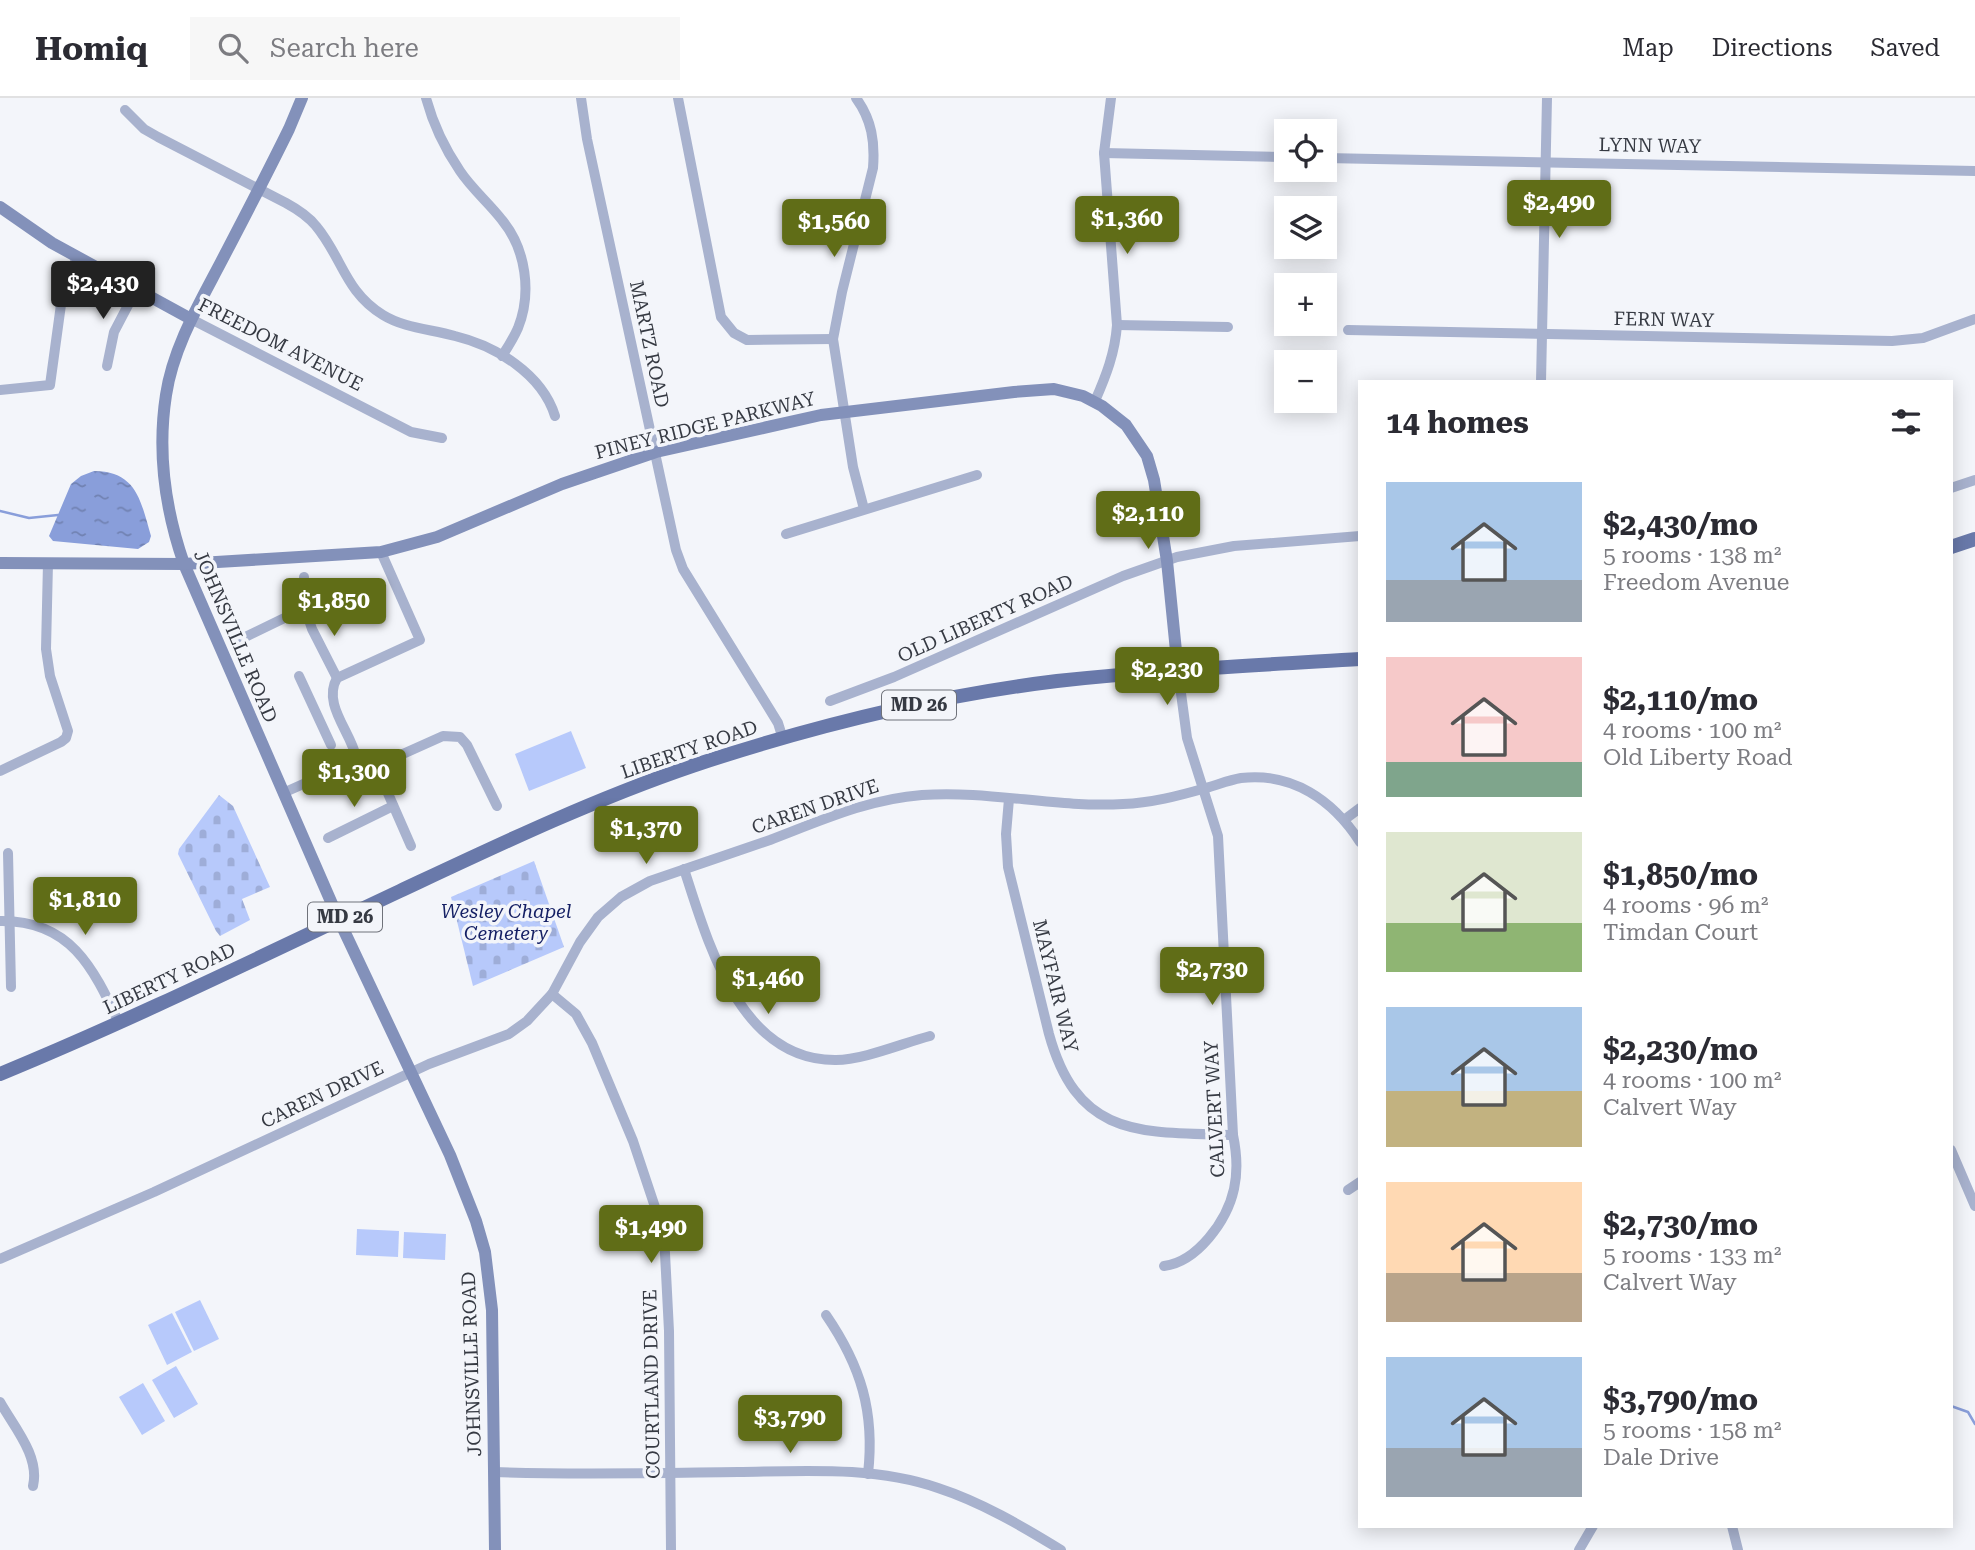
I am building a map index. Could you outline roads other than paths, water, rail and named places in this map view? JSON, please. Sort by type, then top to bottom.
[{"type":"main road","points":[[1953,546],[1975,539]]},
{"type":"main road","name":"LIBERTY ROAD","points":[[0,1074],[119,1023],[583,807],[683,770],[783,739],[882,713],[1004,689],[1070,680],[1358,659]]},
{"type":"street","name":"JOHNSVILLE ROAD","points":[[302,98],[259,189],[191,319],[176,357],[166,393],[162,434],[164,485],[184,564],[339,920],[461,1180],[485,1252],[492,1310],[495,1550]]},
{"type":"street","points":[[426,98],[433,121],[452,160],[504,222],[519,251],[525,280],[523,313],[502,356]]},
{"type":"street","name":"MARTZ ROAD","points":[[580,98],[676,550],[683,569],[778,723],[783,739]]},
{"type":"street","points":[[678,98],[720,317],[734,333],[747,340],[833,339]]},
{"type":"street","points":[[856,98],[873,135],[873,168],[833,339],[853,467],[864,509]]},
{"type":"street","points":[[1095,401],[1110,365],[1116,343],[1117,325],[1104,153],[1111,98]]},
{"type":"street","points":[[1541,380],[1547,98]]},
{"type":"street","points":[[125,110],[144,129],[297,209],[315,224],[351,286],[380,313],[401,324],[458,336],[502,356],[536,382],[551,402],[555,416]]},
{"type":"street","points":[[1104,153],[1274,157]]},
{"type":"street","name":"LYNN WAY","points":[[1337,158],[1975,170]]},
{"type":"street","name":"FREEDOM AVENUE","points":[[0,207],[34,232],[191,319],[411,432],[442,438]]},
{"type":"street","points":[[0,390],[50,385],[63,290],[77,257]]},
{"type":"street","points":[[107,366],[114,332],[136,290]]},
{"type":"street","name":"FERN WAY","points":[[1348,330],[1892,341],[1923,338],[1975,318]]},
{"type":"street","points":[[1117,325],[1228,327]]},
{"type":"street","name":"PINEY RIDGE PARKWAY","points":[[0,563],[184,564],[381,552],[437,537],[562,484],[656,452],[844,412],[1038,389],[1068,392],[1095,401],[1126,425],[1147,456],[1154,480],[1167,561],[1178,671]]},
{"type":"street","points":[[786,534],[977,475]]},
{"type":"street","points":[[1953,487],[1975,480]]},
{"type":"street","name":"OLD LIBERTY ROAD","points":[[830,701],[894,677],[1123,576],[1167,561],[1197,552],[1234,546],[1358,536]]},
{"type":"street","points":[[381,552],[421,640],[337,678],[331,695],[356,757],[376,766],[411,846]]},
{"type":"street","points":[[0,771],[61,742],[68,731],[50,676],[46,649],[48,563]]},
{"type":"street","points":[[304,577],[305,608],[312,629],[337,678]]},
{"type":"street","points":[[237,641],[305,608]]},
{"type":"street","name":"CALVERT WAY","points":[[1164,1266],[1179,1262],[1199,1248],[1225,1213],[1232,1198],[1237,1172],[1220,846],[1216,824],[1187,738],[1178,671]]},
{"type":"street","points":[[299,676],[331,745]]},
{"type":"street","points":[[317,714],[335,706]]},
{"type":"street","points":[[376,766],[443,736],[460,737],[467,745],[497,806]]},
{"type":"street","points":[[282,793],[353,762],[356,757]]},
{"type":"street","name":"CAREN DRIVE","points":[[0,1259],[164,1187],[412,1072],[509,1034],[527,1021],[552,994],[588,929],[608,907],[650,881],[864,804],[943,794],[1120,805],[1158,800],[1238,779],[1278,778],[1313,793],[1328,803],[1358,839]]},
{"type":"street","name":"MAYFAIR WAY","points":[[1009,799],[1006,834],[1008,867],[1049,1034],[1065,1078],[1091,1109],[1126,1127],[1167,1133],[1233,1135]]},
{"type":"street","points":[[328,838],[393,806]]},
{"type":"street","points":[[1344,820],[1358,810]]},
{"type":"street","points":[[8,853],[5,921],[10,987]]},
{"type":"street","points":[[684,869],[705,932],[723,974],[750,1018],[772,1040],[800,1054],[840,1060],[930,1036]]},
{"type":"street","points":[[5,921],[41,928],[65,940],[74,948],[99,981],[119,1023]]},
{"type":"street","name":"COURTLAND DRIVE","points":[[552,994],[576,1014],[592,1043],[633,1141],[664,1234],[669,1331],[671,1550]]},
{"type":"street","points":[[1953,1155],[1975,1206]]},
{"type":"street","points":[[1348,1190],[1358,1183]]},
{"type":"street","points":[[826,1315],[853,1363],[865,1395],[871,1436],[868,1474]]},
{"type":"street","points":[[0,1402],[33,1462],[36,1474],[33,1486]]},
{"type":"street","points":[[494,1472],[577,1474],[796,1471],[868,1474],[917,1482],[960,1496],[1061,1550]]},
{"type":"street","points":[[1579,1550],[1592,1528]]},
{"type":"street","points":[[1732,1528],[1738,1550]]},
{"type":"water","points":[[94,471],[120,476],[135,491],[151,536],[149,542],[138,549],[53,541],[49,536],[71,484]]},
{"type":"waterway","points":[[0,511],[29,518],[58,515]]},
{"type":"waterway","points":[[1953,1407],[1968,1412],[1975,1424]]},
{"type":"park label","name":"Wesley Chapel Cemetery","points":[[506,922]]}]
